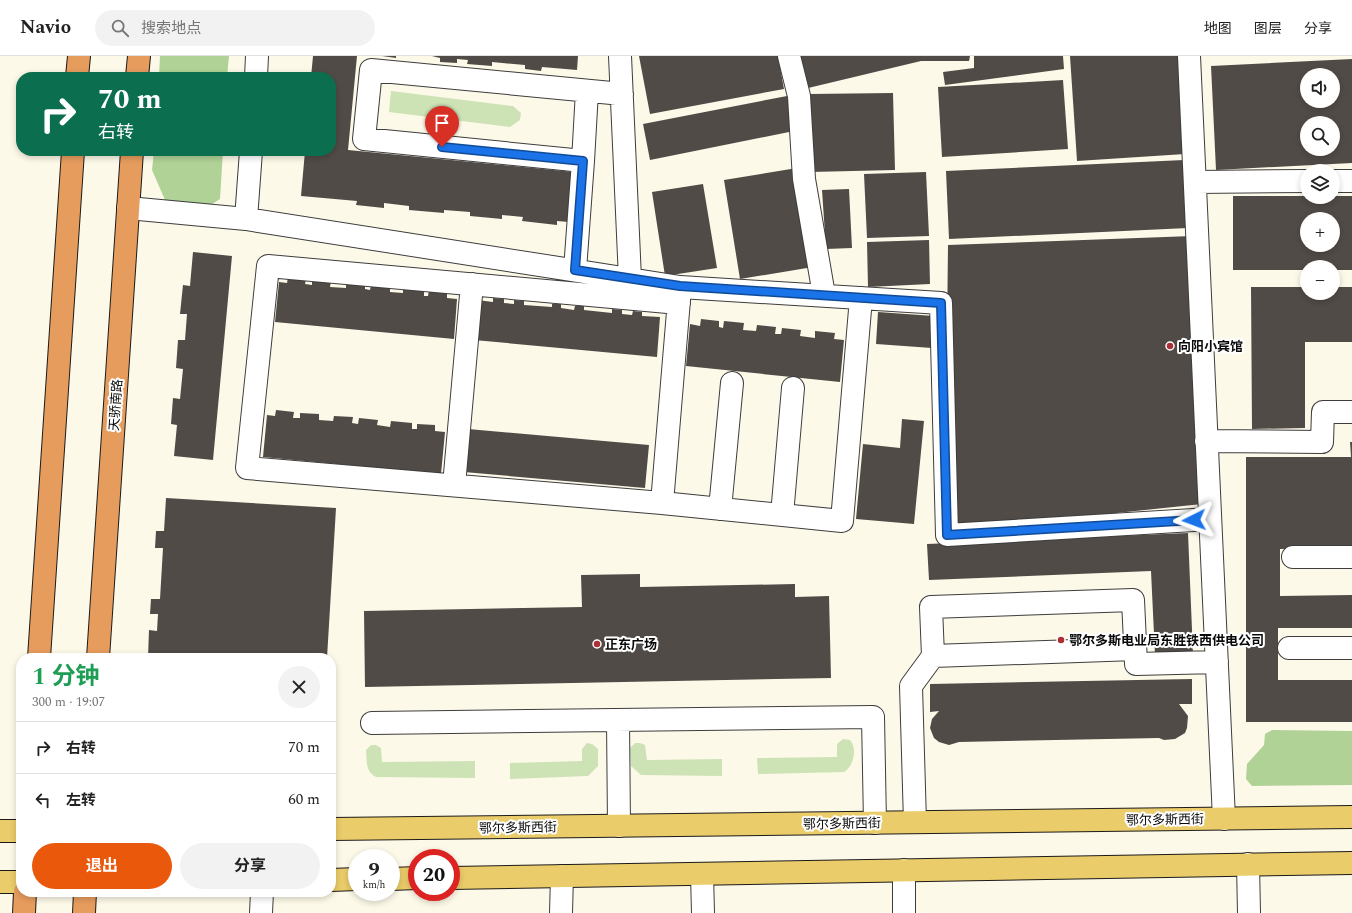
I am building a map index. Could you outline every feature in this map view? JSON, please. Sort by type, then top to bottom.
[{"type":"highway","points":[[78,72],[79,56]]},
{"type":"highway","points":[[137,72],[139,56]]},
{"type":"highway","points":[[39,653],[73,156]]},
{"type":"highway","name":"天骄南路","points":[[98,653],[132,156]]},
{"type":"highway","points":[[24,913],[25,897]]},
{"type":"highway","points":[[84,913],[85,897]]},
{"type":"main road","name":"鄂尔多斯西街","points":[[336,829],[1352,817]]},
{"type":"main road","points":[[0,831],[16,831]]},
{"type":"main road","points":[[460,878],[1352,863]]},
{"type":"main road","points":[[336,880],[348,879]]},
{"type":"main road","points":[[0,882],[16,882]]},
{"type":"street","points":[[256,72],[257,56]]},
{"type":"street","points":[[620,56],[630,279]]},
{"type":"street","points":[[789,56],[799,96],[804,179],[824,295]]},
{"type":"street","points":[[1189,56],[1224,819]]},
{"type":"street","points":[[583,161],[364,139],[371,70],[622,94]]},
{"type":"street","points":[[575,270],[588,91]]},
{"type":"street","points":[[246,219],[251,156]]},
{"type":"street","points":[[1195,182],[1300,181]]},
{"type":"street","points":[[1340,181],[1352,181]]},
{"type":"street","points":[[128,208],[246,219],[575,270],[630,279],[679,295]]},
{"type":"street","points":[[861,298],[842,521],[720,508],[247,468],[268,266],[472,284],[679,295],[824,295],[941,303],[947,535],[1210,519]]},
{"type":"street","points":[[454,485],[472,284]]},
{"type":"street","points":[[662,503],[679,295]]},
{"type":"street","points":[[720,508],[732,383]]},
{"type":"street","points":[[782,515],[793,388]]},
{"type":"street","points":[[1206,441],[1322,442],[1323,412],[1352,412]]},
{"type":"street","points":[[1293,557],[1352,557]]},
{"type":"street","points":[[915,822],[911,686],[933,656],[931,607],[1133,600],[1136,664],[1217,662]]},
{"type":"street","points":[[1289,648],[1352,648]]},
{"type":"street","points":[[933,656],[1135,649]]},
{"type":"street","points":[[372,723],[873,717],[875,823]]},
{"type":"street","points":[[618,720],[619,826]]},
{"type":"street","points":[[1248,864],[1249,913]]},
{"type":"street","points":[[904,870],[904,913]]},
{"type":"street","points":[[702,874],[703,913]]},
{"type":"street","points":[[561,913],[562,876]]},
{"type":"street","points":[[261,913],[262,897]]},
{"type":"green space","points":[[160,56],[229,56],[227,72],[159,72]]},
{"type":"green space","points":[[391,91],[513,106],[521,113],[520,120],[510,127],[389,112]]},
{"type":"green space","points":[[153,156],[223,156],[220,199],[206,208],[165,200],[152,170]]},
{"type":"green space","points":[[1272,730],[1352,731],[1352,785],[1252,786],[1246,779],[1247,764],[1264,745],[1265,734]]},
{"type":"green space","points":[[843,739],[850,740],[854,748],[852,762],[844,772],[758,774],[757,758],[837,757],[837,744]]},
{"type":"green space","points":[[587,743],[592,744],[598,749],[598,766],[588,776],[510,779],[510,763],[582,761],[582,749]]},
{"type":"green space","points":[[635,743],[645,745],[647,760],[722,759],[722,776],[641,775],[631,766],[630,748]]},
{"type":"green space","points":[[371,745],[376,745],[381,748],[382,762],[475,761],[475,778],[376,777],[372,775],[367,765],[366,750]]},
{"type":"building","points":[[313,56],[357,56],[348,150],[574,172],[569,222],[557,221],[557,225],[522,221],[523,217],[502,215],[502,219],[470,216],[470,212],[444,210],[444,213],[409,210],[409,206],[384,203],[384,208],[356,205],[357,201],[301,196],[305,156],[336,156],[336,72],[311,72]]},
{"type":"building","points":[[382,56],[396,56],[396,58]]},
{"type":"building","points":[[432,56],[578,56],[577,70],[542,67],[541,71],[525,69],[525,65],[492,62],[492,66],[467,64],[468,60],[457,59],[457,63],[440,62],[440,58]]},
{"type":"building","points":[[639,56],[778,56],[784,89],[650,114]]},
{"type":"building","points":[[797,56],[970,56],[969,61],[921,61],[804,89]]},
{"type":"building","points":[[974,56],[1063,56],[1064,69],[945,85],[943,72],[974,68]]},
{"type":"building","points":[[1070,56],[1179,56],[1185,154],[1077,161]]},
{"type":"building","points":[[1352,59],[1352,163],[1300,164],[1300,166],[1216,170],[1211,66]]},
{"type":"building","points":[[1063,80],[1068,149],[942,157],[938,87]]},
{"type":"building","points":[[893,93],[895,170],[810,172],[809,94]]},
{"type":"building","points":[[787,96],[794,131],[650,160],[643,124]]},
{"type":"building","points":[[1184,160],[1188,228],[949,239],[946,171]]},
{"type":"building","points":[[797,168],[813,267],[740,279],[724,180]]},
{"type":"building","points":[[926,172],[929,236],[867,238],[864,174]]},
{"type":"building","points":[[703,184],[717,268],[665,276],[652,192]]},
{"type":"building","points":[[849,189],[852,248],[826,249],[822,190]]},
{"type":"building","points":[[1233,196],[1300,196],[1300,204],[1340,204],[1340,196],[1352,196],[1352,270],[1340,270],[1340,260],[1300,260],[1300,270],[1233,270]]},
{"type":"building","points":[[1192,236],[1202,504],[955,530],[946,422],[948,245]]},
{"type":"building","points":[[929,240],[930,284],[868,287],[867,242]]},
{"type":"building","points":[[193,252],[232,256],[213,460],[174,456],[177,425],[171,424],[173,398],[180,399],[183,369],[176,368],[178,340],[185,340],[187,314],[180,314],[183,285],[190,286]]},
{"type":"building","points":[[288,277],[306,279],[305,284],[312,285],[312,279],[331,281],[330,287],[346,288],[346,282],[365,284],[365,289],[370,290],[371,285],[390,286],[390,292],[403,293],[403,287],[424,289],[424,296],[428,296],[429,290],[447,292],[447,298],[457,299],[454,339],[275,322],[279,282],[287,283]]},
{"type":"building","points":[[1251,287],[1300,287],[1300,300],[1340,300],[1340,287],[1352,287],[1352,342],[1305,342],[1305,428],[1252,429]]},
{"type":"building","points":[[493,298],[504,299],[504,303],[514,304],[514,300],[524,301],[524,305],[552,307],[552,304],[561,304],[561,308],[574,310],[575,306],[584,306],[584,310],[612,313],[612,309],[622,310],[622,314],[632,315],[633,311],[642,312],[642,316],[660,317],[657,357],[474,340],[477,300],[493,302]]},
{"type":"building","points":[[878,312],[934,316],[932,348],[876,344]]},
{"type":"building","points":[[701,319],[719,321],[719,327],[723,328],[724,321],[744,323],[743,330],[756,331],[757,325],[776,327],[775,334],[781,334],[782,328],[801,330],[800,336],[815,338],[815,331],[835,333],[834,339],[844,340],[840,382],[686,366],[690,324],[700,326]]},
{"type":"building","points":[[276,410],[294,412],[293,418],[300,418],[300,413],[319,414],[319,420],[333,421],[334,416],[353,417],[352,423],[358,424],[359,418],[378,420],[377,425],[390,427],[391,421],[412,423],[412,429],[417,429],[417,424],[435,425],[435,431],[445,432],[441,474],[263,457],[267,415],[275,416]]},
{"type":"building","points":[[902,419],[924,421],[914,524],[856,519],[863,444],[900,448]]},
{"type":"building","points":[[468,429],[649,445],[645,488],[464,472]]},
{"type":"building","points":[[1350,442],[1352,442],[1352,548],[1280,549],[1280,596],[1352,595],[1352,628],[1278,628],[1278,680],[1352,680],[1352,722],[1246,722],[1246,457],[1351,457]]},
{"type":"building","points":[[166,498],[336,508],[327,653],[148,653],[149,630],[157,631],[158,614],[150,614],[151,599],[160,599],[163,548],[155,548],[156,531],[164,531]]},
{"type":"building","points":[[1188,533],[1193,654],[1155,655],[1151,571],[929,580],[927,544]]},
{"type":"building","name":"正东广场","points":[[640,574],[640,587],[795,584],[795,597],[829,596],[831,678],[365,687],[364,611],[582,607],[581,575]]},
{"type":"building","points":[[1192,679],[1192,704],[1179,704],[1188,716],[1187,728],[1185,733],[1175,739],[1164,740],[1159,738],[959,742],[949,745],[939,742],[934,738],[930,728],[932,719],[939,711],[930,712],[930,684]]},
{"type":"place","name":"向阳小宾馆","points":[[1170,346]]},
{"type":"place","name":"鄂尔多斯电业局东胜铁西供电公司","points":[[1061,640]]},
{"type":"place","name":"正东广场","points":[[597,644]]},
{"type":"route","points":[[442,147],[583,161],[575,270],[680,286],[941,303],[947,535],[1194,520]]}]
